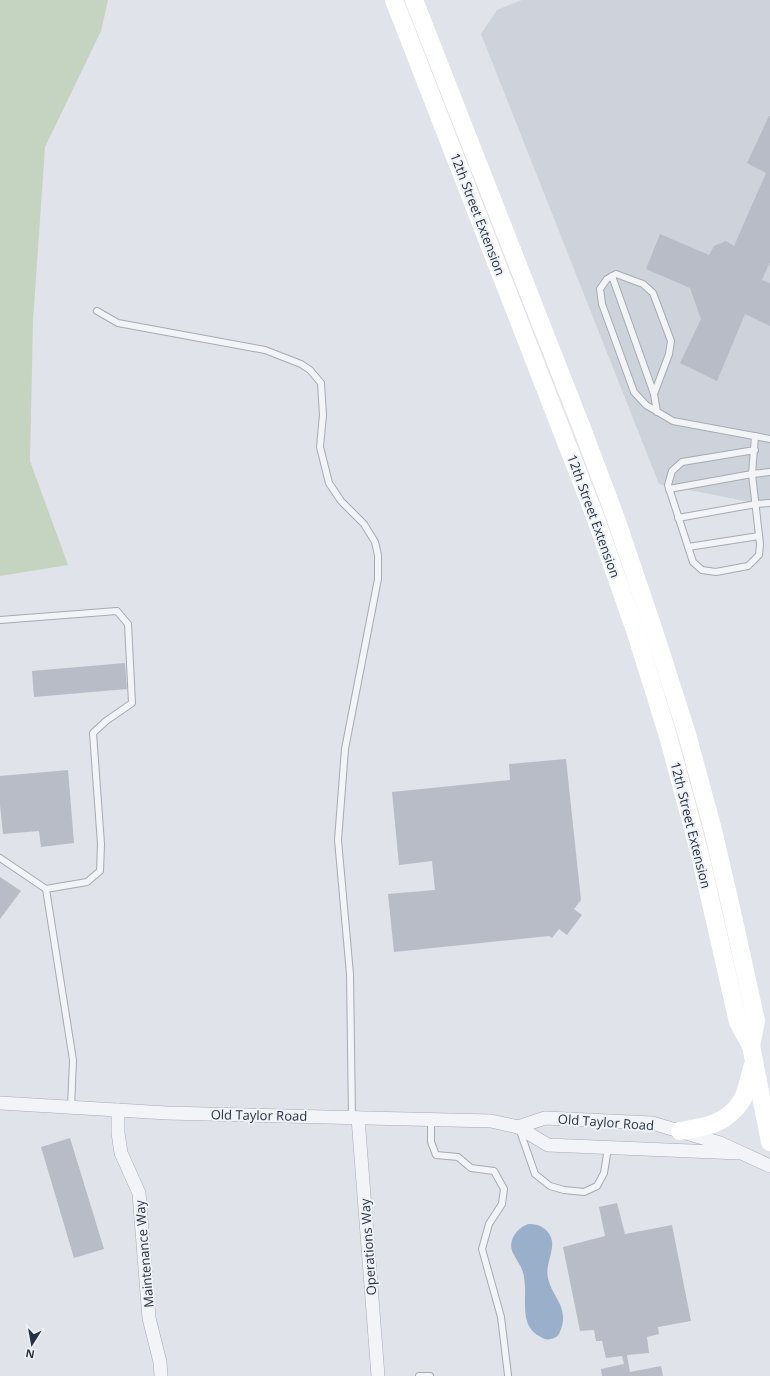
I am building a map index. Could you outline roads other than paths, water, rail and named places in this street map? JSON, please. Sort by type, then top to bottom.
[{"type":"main road","name":"12th Street Extension","points":[[394,0],[596,518],[636,633],[668,736],[700,855],[738,1022],[753,1054],[770,1142]]},
{"type":"main road","name":"12th Street Extension","points":[[414,0],[583,431],[615,516],[654,631],[687,734],[713,830],[756,1021],[753,1054]]},
{"type":"main road","points":[[680,1130],[705,1127],[726,1119],[742,1100],[753,1054]]},
{"type":"street","name":"Old Taylor Road","points":[[0,1103],[167,1113],[491,1121],[518,1127],[548,1145],[740,1153]]},
{"type":"street","name":"Maintenance Way","points":[[118,1110],[118,1133],[122,1153],[139,1193],[149,1318],[160,1362],[161,1376]]},
{"type":"street","name":"Operations Way","points":[[355,1118],[378,1376]]},
{"type":"street","name":"Old Taylor Road","points":[[518,1127],[545,1118],[652,1123],[720,1143],[770,1166]]},
{"type":"lane","points":[[654,394],[669,354],[671,341],[653,293],[643,284],[616,274],[607,279],[600,289],[602,304],[634,392],[646,405],[674,421],[770,439]]},
{"type":"lane","points":[[612,276],[654,394],[658,412]]},
{"type":"lane","points":[[97,311],[118,323],[265,350],[301,364],[310,370],[321,383],[323,415],[320,447],[329,483],[341,501],[364,524],[375,542],[378,555],[378,579],[345,749],[338,840],[350,974],[355,1118]]},
{"type":"lane","points":[[755,436],[755,450],[752,474],[759,536],[759,555],[748,566],[716,572],[702,570],[693,562],[669,490],[668,485],[672,471],[682,462],[755,450]]},
{"type":"lane","points":[[669,490],[770,472]]},
{"type":"lane","points":[[678,518],[770,502]]},
{"type":"lane","points":[[688,547],[759,536]]},
{"type":"lane","points":[[0,620],[117,611],[128,624],[132,703],[106,721],[93,733],[101,844],[100,871],[87,882],[46,889],[0,858]]},
{"type":"lane","points":[[46,889],[73,1060],[72,1107]]},
{"type":"lane","points":[[431,1120],[431,1142],[436,1155],[458,1157],[471,1168],[494,1171],[504,1189],[502,1204],[489,1224],[482,1249],[501,1317],[507,1376]]},
{"type":"lane","points":[[518,1127],[535,1174],[550,1186],[564,1190],[584,1192],[597,1186],[604,1173],[608,1148]]},
{"type":"lane","points":[[419,1376],[430,1376]]},
{"type":"water","points":[[528,1224],[543,1227],[551,1236],[552,1248],[547,1272],[550,1285],[559,1302],[563,1314],[563,1321],[559,1335],[551,1339],[545,1339],[539,1336],[532,1331],[528,1325],[525,1310],[525,1285],[523,1274],[511,1248],[514,1236],[520,1229]]}]
